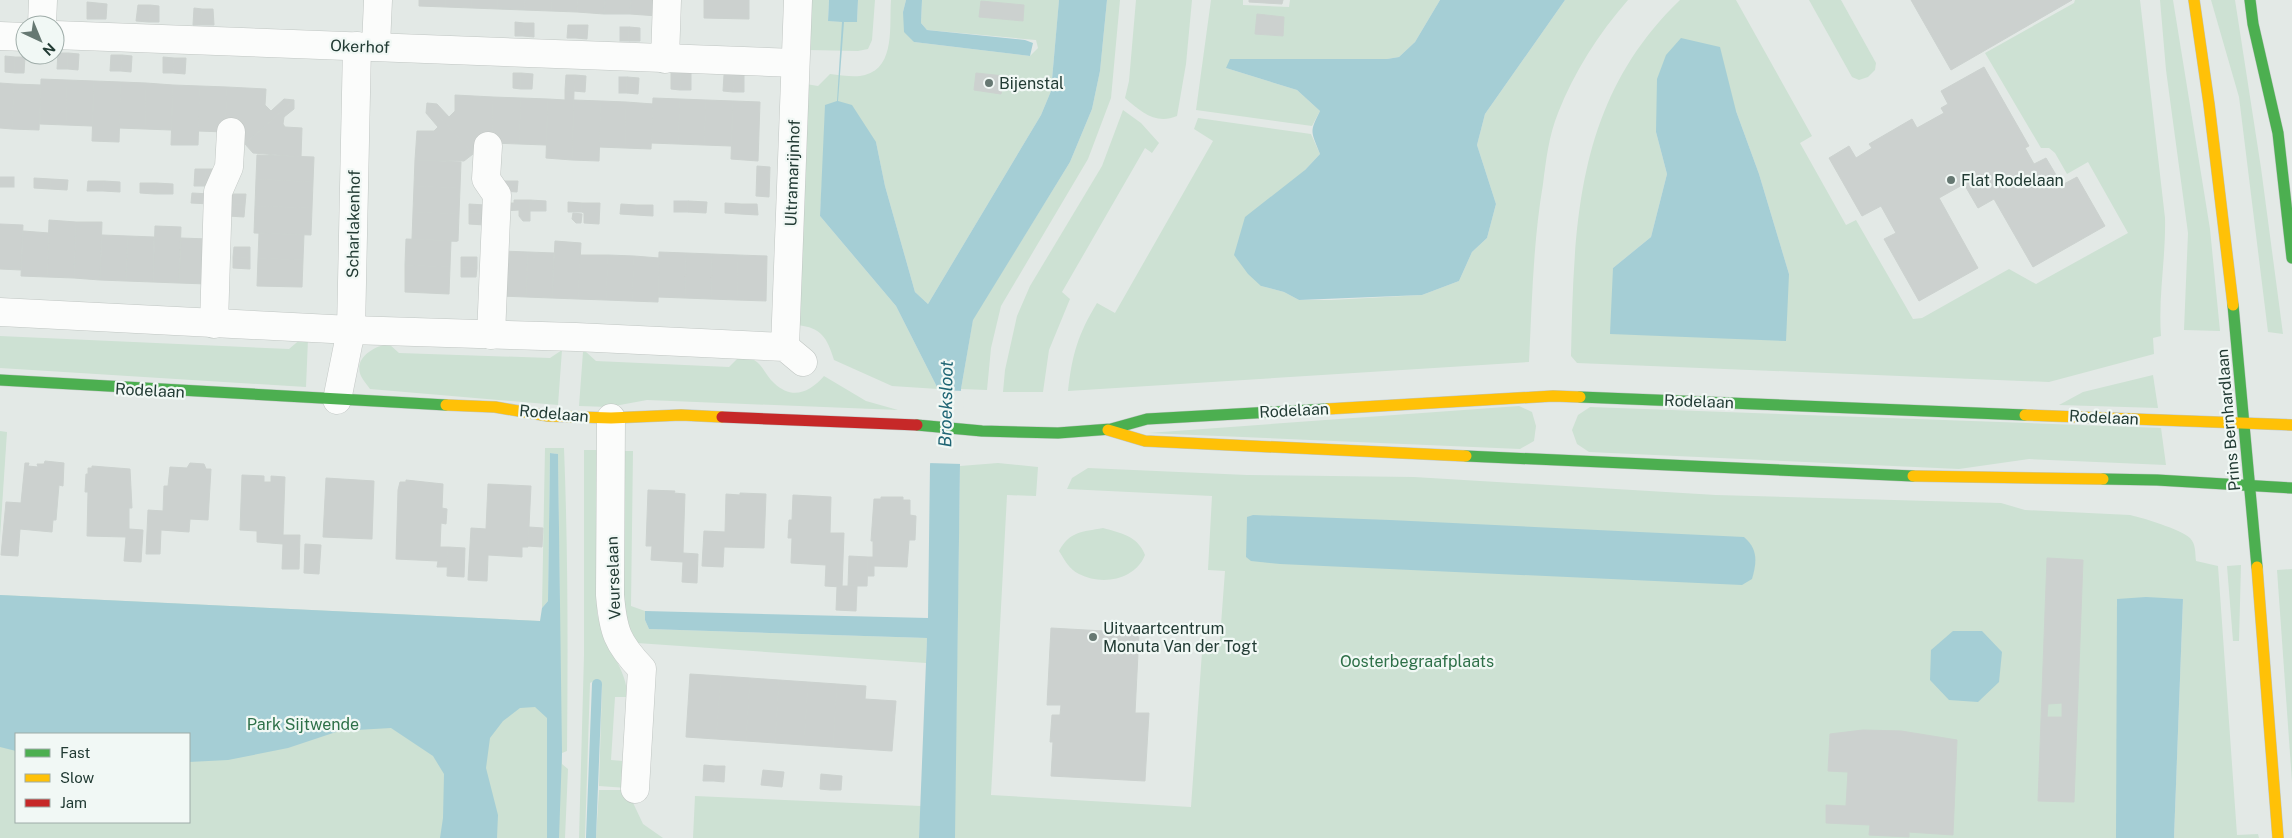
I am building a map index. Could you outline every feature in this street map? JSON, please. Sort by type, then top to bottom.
[{"type":"street","points":[[42,15],[43,0]]},
{"type":"street","name":"Scharlakenhof","points":[[337,400],[351,330],[366,46],[378,0]]},
{"type":"street","points":[[665,59],[668,0]]},
{"type":"street","name":"Ultramarijnhof","points":[[491,334],[794,355],[792,201],[798,0]]},
{"type":"street","name":"Prins Bernhardlaan","points":[[2194,0],[2235,322],[2257,551],[2278,838]]},
{"type":"street","points":[[2250,0],[2253,24],[2278,133],[2292,258]]},
{"type":"street","name":"Okerhof","points":[[65,35],[795,63]]},
{"type":"street","points":[[0,36],[15,37]]},
{"type":"street","points":[[214,324],[218,192],[229,166],[231,132]]},
{"type":"street","points":[[0,312],[214,324],[491,334],[497,196],[486,179],[488,146]]},
{"type":"street","name":"Rodelaan","points":[[0,380],[337,400],[495,407],[548,416],[612,418],[681,414],[910,424],[980,430],[1055,432],[1108,430],[1147,419],[1553,396],[2292,425]]},
{"type":"street","name":"Veurselaan","points":[[612,418],[610,595],[613,624],[624,650],[642,669],[635,789]]},
{"type":"street","name":"Rodelaan","points":[[1108,430],[1145,441],[1165,442],[1911,476],[2157,480],[2292,488]]},
{"type":"green space","points":[[811,0],[829,0],[828,21],[857,22],[858,0],[875,0],[872,40],[868,49],[858,51],[808,50]]},
{"type":"green space","points":[[891,0],[906,0],[903,12],[914,42],[1030,56],[1038,48],[1036,40],[927,30],[921,23],[922,0],[1059,0],[1051,91],[1041,115],[928,304],[915,292],[885,186],[876,142],[823,165],[820,216],[896,306],[938,389],[892,386],[834,360],[829,345],[818,331],[798,325],[806,84],[818,86],[830,74],[857,76],[865,75],[875,70],[882,63],[889,44]]},
{"type":"green space","points":[[1107,0],[1120,0],[1111,98],[1088,159],[1001,306],[991,348],[987,390],[961,389],[973,319],[1070,162],[1092,109],[1100,71]]},
{"type":"green space","points":[[1136,0],[1192,0],[1186,64],[1177,116],[1162,119],[1149,116],[1125,98],[1129,81]]},
{"type":"green space","points":[[1211,0],[1243,0],[1243,5],[1289,7],[1290,0],[1440,0],[1415,42],[1399,57],[1387,59],[1309,59],[1226,68],[1297,90],[1320,111],[1312,126],[1196,110]]},
{"type":"green space","points":[[1565,0],[1628,0],[1597,39],[1580,68],[1564,98],[1552,130],[1537,228],[1529,362],[1068,391],[1077,345],[1090,314],[1097,303],[1115,313],[1213,141],[1194,129],[1198,118],[1311,134],[1320,154],[1305,170],[1261,286],[1284,292],[1299,300],[1331,300],[1422,295],[1459,281],[1472,252],[1487,238],[1496,204],[1477,145],[1485,114]]},
{"type":"green space","points":[[1680,0],[1736,0],[1812,136],[1800,143],[1846,225],[1856,220],[1913,319],[1922,318],[2009,269],[2036,284],[2128,233],[2088,162],[2067,174],[2055,153],[2049,148],[2041,148],[1985,53],[2074,3],[2075,0],[2140,0],[2165,218],[2160,306],[2161,336],[2153,338],[2154,354],[2049,382],[1577,363],[1571,356],[1572,306],[1579,211],[1588,165],[1601,121],[1620,79],[1646,39]],"holes":[[[1736,111],[1759,174],[1789,274],[1613,268],[1651,237],[1667,174],[1656,132]]]},
{"type":"green space","points":[[1809,0],[1841,0],[1876,63],[1875,70],[1868,77],[1859,80],[1852,77]]},
{"type":"green space","points":[[2160,0],[2173,0],[2210,229],[2220,331],[2184,330],[2188,233],[2166,70]]},
{"type":"green space","points":[[2211,0],[2235,0],[2261,168],[2283,334],[2268,332],[2239,97]]},
{"type":"green space","points":[[1123,110],[1141,123],[1159,143],[1152,153],[1145,148],[1062,292],[1070,299],[1049,350],[1043,392],[1003,392],[1005,370],[1017,316],[1030,286],[1102,166]]},
{"type":"green space","points":[[0,336],[289,349],[302,338],[308,339],[306,387],[0,368]]},
{"type":"green space","points":[[389,344],[399,353],[550,358],[562,350],[558,405],[370,389],[359,370],[362,358],[371,350]]},
{"type":"green space","points":[[585,351],[596,361],[729,367],[738,358],[750,358],[760,365],[774,383],[787,391],[794,393],[806,390],[824,376],[866,401],[898,410],[647,400],[609,407],[579,406],[583,352]]},
{"type":"green space","points":[[2153,375],[2158,408],[2059,405],[2083,392]]},
{"type":"green space","points":[[1519,406],[1532,412],[1536,426],[1534,441],[1520,449],[1148,433]]},
{"type":"green space","points":[[1590,407],[2161,428],[2166,465],[2029,459],[1959,469],[1589,452],[1577,444],[1572,430],[1578,415]]},
{"type":"green space","points":[[0,431],[7,432],[0,537]]},
{"type":"green space","name":"Park Sijtwende","points":[[545,448],[564,448],[568,637],[567,751],[562,753],[562,764],[568,769],[565,838],[0,838],[0,595],[560,622],[558,454],[550,453],[548,601],[542,608]]},
{"type":"green space","points":[[584,450],[597,450],[597,613],[603,635],[622,673],[627,689],[627,697],[615,697],[611,760],[623,761],[621,781],[627,788],[599,786],[602,686],[596,680],[590,683],[585,838],[579,838],[584,655]]},
{"type":"green space","points":[[624,451],[633,451],[631,606],[645,611],[645,620],[649,629],[927,638],[926,663],[637,643],[629,629],[623,606]]},
{"type":"green space","name":"Oosterbegraafplaats","points":[[998,463],[1038,467],[1036,496],[1007,495],[991,795],[1191,807],[1202,652],[1219,651],[1225,571],[1208,570],[1212,496],[1067,489],[1072,478],[1088,468],[1247,475],[1414,477],[1716,495],[2001,503],[2025,510],[2130,515],[2178,531],[2192,540],[2196,561],[2218,566],[2237,835],[2258,834],[2259,838],[2174,838],[2183,599],[2153,598],[2155,838],[949,838],[955,793],[960,466]]},
{"type":"green space","points":[[1103,528],[1133,539],[1138,543],[1145,555],[1134,570],[1126,575],[1107,580],[1088,578],[1072,569],[1059,551],[1063,544],[1072,536]]},
{"type":"green space","points":[[2241,565],[2239,641],[2233,641],[2227,566]]},
{"type":"green space","points":[[2292,569],[2292,782],[2277,570]]},
{"type":"green space","points":[[599,790],[627,790],[643,824],[663,838],[596,838]]},
{"type":"green space","points":[[695,796],[921,806],[919,838],[693,838]]},
{"type":"water","name":"Broeksloot","points":[[829,0],[858,0],[857,22],[844,22],[838,101],[852,105],[876,142],[885,186],[915,292],[928,304],[1041,115],[1051,91],[1059,0],[1107,0],[1100,71],[1092,109],[1070,162],[973,320],[961,389],[955,838],[919,838],[927,638],[649,629],[645,620],[645,611],[928,618],[930,465],[938,389],[896,306],[820,216],[825,105],[837,101],[842,22],[828,21]]},
{"type":"water","points":[[906,0],[922,0],[921,23],[927,30],[1025,40],[1033,43],[1030,56],[914,42],[904,32],[903,12]]},
{"type":"water","points":[[1440,0],[1565,0],[1485,114],[1477,145],[1496,204],[1487,238],[1472,252],[1459,281],[1422,295],[1299,300],[1284,292],[1261,286],[1248,274],[1234,255],[1245,217],[1305,170],[1320,154],[1312,132],[1320,111],[1297,90],[1226,68],[1230,59],[1387,59],[1399,57],[1415,42]]},
{"type":"water","points":[[1681,38],[1720,47],[1736,111],[1759,174],[1789,274],[1786,341],[1610,334],[1613,268],[1651,237],[1667,174],[1656,132],[1657,79],[1666,55]]},
{"type":"water","name":"Park Sijtwende","points":[[550,453],[558,454],[562,753],[559,838],[547,838],[547,718],[535,707],[520,708],[503,721],[490,738],[486,768],[498,815],[497,838],[440,838],[443,818],[444,774],[433,756],[391,728],[339,731],[288,748],[228,760],[190,762],[190,733],[15,733],[15,751],[0,747],[0,595],[540,621],[542,608],[548,601]]},
{"type":"water","points":[[1253,515],[1744,537],[1754,551],[1755,567],[1752,579],[1742,585],[1280,564],[1251,561],[1246,557],[1247,517]]},
{"type":"water","points":[[2146,597],[2183,599],[2174,838],[2116,838],[2117,599]]},
{"type":"water","points":[[1953,631],[1982,631],[2002,652],[1999,682],[1978,702],[1949,700],[1930,680],[1931,650]]},
{"type":"pier","points":[[935,390],[964,391],[962,464],[928,463]]},
{"type":"building","points":[[419,0],[446,0],[446,7],[419,6]]},
{"type":"building","points":[[446,0],[472,0],[472,8],[446,7]]},
{"type":"building","points":[[472,0],[498,0],[498,9],[472,8]]},
{"type":"building","points":[[498,0],[525,0],[524,10],[498,9]]},
{"type":"building","points":[[525,0],[552,0],[551,11],[524,10]]},
{"type":"building","points":[[552,0],[578,0],[577,12],[551,11]]},
{"type":"building","points":[[578,0],[605,0],[604,14],[577,12]]},
{"type":"building","points":[[605,0],[631,0],[630,14],[604,14]]},
{"type":"building","points":[[631,0],[659,0],[658,16],[630,14]]},
{"type":"building","points":[[704,0],[749,0],[749,19],[704,18]]},
{"type":"building","points":[[1249,0],[1283,0],[1282,4],[1249,2]]},
{"type":"building","points":[[1911,0],[2072,0],[1951,70]]},
{"type":"building","points":[[981,1],[1024,5],[1023,21],[979,17]]},
{"type":"building","points":[[87,2],[97,3],[96,19],[87,19]]},
{"type":"building","points":[[97,3],[107,4],[106,19],[96,19]]},
{"type":"building","points":[[138,5],[150,5],[149,22],[136,21]]},
{"type":"building","points":[[150,5],[159,6],[159,22],[149,22]]},
{"type":"building","points":[[194,8],[202,9],[201,25],[193,25]]},
{"type":"building","points":[[202,9],[213,9],[214,25],[201,25]]},
{"type":"building","points":[[1257,14],[1284,17],[1283,36],[1255,34]]},
{"type":"building","points":[[515,22],[524,23],[523,36],[515,36]]},
{"type":"building","points":[[524,23],[534,23],[534,37],[523,36]]},
{"type":"building","points":[[568,25],[577,25],[576,38],[567,38]]},
{"type":"building","points":[[577,25],[588,25],[587,39],[576,38]]},
{"type":"building","points":[[620,27],[629,27],[629,41],[620,41]]},
{"type":"building","points":[[629,27],[640,28],[640,41],[629,41]]},
{"type":"building","points":[[65,53],[68,53],[68,69],[57,69],[57,65],[65,65]]},
{"type":"building","points":[[68,53],[79,54],[78,70],[68,69]]},
{"type":"building","points":[[111,55],[122,55],[121,71],[110,71]]},
{"type":"building","points":[[122,55],[132,56],[131,72],[121,71]]},
{"type":"building","points":[[5,56],[15,57],[15,73],[5,72]]},
{"type":"building","points":[[163,57],[174,58],[173,73],[163,73]]},
{"type":"building","points":[[174,58],[186,58],[185,74],[173,73]]},
{"type":"building","points":[[15,65],[24,65],[24,73],[15,73]]},
{"type":"building","name":"Flat Rodelaan","points":[[1984,67],[2029,146],[2025,148],[2034,164],[2046,158],[2062,185],[2077,177],[2105,226],[2033,267],[1994,199],[1978,208],[1964,184],[1939,198],[1978,268],[1919,301],[1884,239],[1896,233],[1881,206],[1862,216],[1829,158],[1849,146],[1856,158],[1872,148],[1869,144],[1912,119],[1917,128],[1944,113],[1941,108],[1948,104],[1941,91]]},
{"type":"building","points":[[671,72],[681,73],[680,90],[671,89]]},
{"type":"building","points":[[513,73],[521,73],[521,89],[513,88]]},
{"type":"building","points":[[521,73],[533,74],[532,89],[521,89]]},
{"type":"building","points":[[681,73],[691,73],[691,90],[680,90]]},
{"type":"building","name":"Bijenstal","points":[[976,73],[1004,76],[1001,94],[974,90]]},
{"type":"building","points":[[566,75],[575,75],[574,91],[565,90]]},
{"type":"building","points":[[575,75],[586,76],[585,92],[574,91]]},
{"type":"building","points":[[724,75],[734,75],[733,92],[723,91]]},
{"type":"building","points":[[734,75],[744,75],[744,92],[733,92]]},
{"type":"building","points":[[619,77],[627,77],[627,93],[619,93]]},
{"type":"building","points":[[627,77],[639,78],[638,94],[627,93]]},
{"type":"building","points":[[41,79],[67,80],[66,125],[40,124]]},
{"type":"building","points":[[67,80],[94,81],[92,126],[66,125]]},
{"type":"building","points":[[94,81],[121,82],[119,142],[92,141]]},
{"type":"building","points":[[121,82],[146,83],[145,129],[119,128]]},
{"type":"building","points":[[0,83],[14,84],[12,129],[0,128]]},
{"type":"building","points":[[146,83],[173,85],[171,130],[145,129]]},
{"type":"building","points":[[14,84],[41,85],[39,130],[12,129]]},
{"type":"building","points":[[173,85],[200,86],[198,145],[171,145]]},
{"type":"building","points":[[200,86],[227,87],[225,132],[198,131]]},
{"type":"building","points":[[227,87],[266,89],[265,105],[271,111],[284,99],[294,100],[245,144],[236,136],[225,132]]},
{"type":"building","points":[[565,90],[574,91],[572,160],[546,158],[548,99],[565,100]]},
{"type":"building","points":[[455,95],[493,97],[492,143],[481,145],[473,154],[427,103],[437,104],[449,117],[455,111]]},
{"type":"building","points":[[493,97],[521,98],[519,144],[492,143]]},
{"type":"building","points":[[521,98],[548,99],[546,145],[519,144]]},
{"type":"building","points":[[653,98],[680,99],[678,144],[651,143]]},
{"type":"building","points":[[680,99],[706,100],[704,145],[678,144]]},
{"type":"building","points":[[294,100],[294,109],[284,117],[283,124],[285,127],[302,128],[301,157],[253,153],[245,144]]},
{"type":"building","points":[[574,100],[601,101],[599,161],[572,160]]},
{"type":"building","points":[[706,100],[733,101],[731,146],[704,145]]},
{"type":"building","points":[[601,101],[626,102],[625,148],[599,147]]},
{"type":"building","points":[[733,101],[760,102],[758,161],[731,159]]},
{"type":"building","points":[[626,102],[653,104],[651,149],[625,148]]},
{"type":"building","points":[[427,103],[473,154],[464,161],[415,160],[417,131],[434,131],[438,127],[426,113]]},
{"type":"building","points":[[257,155],[314,157],[313,182],[256,179]]},
{"type":"building","points":[[415,160],[461,162],[460,188],[414,186]]},
{"type":"building","points":[[757,166],[770,167],[769,197],[756,196]]},
{"type":"building","points":[[195,169],[206,169],[205,186],[194,186]]},
{"type":"building","points":[[206,169],[217,169],[216,187],[205,186]]},
{"type":"building","points":[[0,177],[14,177],[14,187],[0,187]]},
{"type":"building","points":[[34,178],[51,179],[50,189],[34,188]]},
{"type":"building","points":[[51,179],[68,180],[67,190],[50,189]]},
{"type":"building","points":[[256,179],[313,182],[312,208],[255,206]]},
{"type":"building","points":[[88,181],[104,181],[103,191],[87,191]]},
{"type":"building","points":[[104,181],[120,182],[120,192],[103,191]]},
{"type":"building","points":[[502,181],[518,181],[517,192],[502,191]]},
{"type":"building","points":[[140,183],[156,183],[155,194],[140,193]]},
{"type":"building","points":[[156,183],[173,184],[173,194],[155,194]]},
{"type":"building","points":[[414,186],[460,188],[459,214],[413,212]]},
{"type":"building","points":[[192,193],[210,194],[210,204],[191,203]]},
{"type":"building","points":[[230,194],[246,194],[245,205],[229,205]]},
{"type":"building","points":[[514,200],[530,200],[530,221],[523,221],[519,216],[519,210],[503,211],[504,203],[514,203]]},
{"type":"building","points":[[530,200],[546,201],[546,211],[530,211]]},
{"type":"building","points":[[674,201],[688,201],[688,212],[674,212]]},
{"type":"building","points":[[688,201],[707,202],[706,213],[688,212]]},
{"type":"building","points":[[568,202],[582,203],[582,212],[568,212]]},
{"type":"building","points":[[582,203],[600,203],[599,224],[584,223]]},
{"type":"building","points":[[725,203],[741,204],[740,214],[725,213]]},
{"type":"building","points":[[469,204],[485,205],[485,214],[469,214]]},
{"type":"building","points":[[621,204],[636,205],[636,215],[620,214]]},
{"type":"building","points":[[741,204],[757,204],[758,215],[740,214]]},
{"type":"building","points":[[229,205],[245,205],[244,217],[228,216]]},
{"type":"building","points":[[636,205],[653,205],[653,216],[636,215]]},
{"type":"building","points":[[255,206],[312,208],[311,235],[254,233]]},
{"type":"building","points":[[413,212],[459,214],[458,241],[412,239]]},
{"type":"building","points":[[573,213],[582,214],[581,223],[576,223],[572,219]]},
{"type":"building","points":[[469,214],[485,214],[485,225],[469,224]]},
{"type":"building","points":[[49,220],[76,222],[74,278],[47,277]]},
{"type":"building","points":[[76,222],[102,222],[100,280],[74,278]]},
{"type":"building","points":[[0,224],[23,225],[21,270],[0,269]]},
{"type":"building","points":[[155,226],[181,227],[179,283],[153,282]]},
{"type":"building","points":[[23,231],[49,233],[47,277],[21,276]]},
{"type":"building","points":[[259,233],[304,235],[303,260],[258,258]]},
{"type":"building","points":[[102,235],[128,236],[126,281],[100,280]]},
{"type":"building","points":[[128,236],[154,237],[153,282],[126,281]]},
{"type":"building","points":[[181,238],[208,239],[207,284],[179,283]]},
{"type":"building","points":[[406,239],[457,241],[451,241],[450,267],[405,265]]},
{"type":"building","points":[[555,241],[581,243],[578,299],[552,298]]},
{"type":"building","points":[[234,247],[250,247],[250,258],[233,257]]},
{"type":"building","points":[[502,251],[528,252],[526,297],[500,296]]},
{"type":"building","points":[[528,252],[554,253],[552,298],[526,297]]},
{"type":"building","points":[[659,252],[686,253],[685,298],[658,297]]},
{"type":"building","points":[[686,253],[712,254],[711,299],[685,298]]},
{"type":"building","points":[[712,254],[738,255],[737,300],[711,299]]},
{"type":"building","points":[[580,255],[608,255],[606,300],[578,299]]},
{"type":"building","points":[[608,255],[634,256],[632,301],[606,300]]},
{"type":"building","points":[[738,255],[767,256],[766,301],[737,300]]},
{"type":"building","points":[[634,256],[659,258],[658,302],[632,301]]},
{"type":"building","points":[[233,257],[250,258],[250,269],[233,268]]},
{"type":"building","points":[[461,257],[477,257],[477,268],[461,267]]},
{"type":"building","points":[[258,258],[303,260],[302,287],[257,286]]},
{"type":"building","points":[[405,265],[450,267],[449,294],[405,292]]},
{"type":"building","points":[[461,267],[477,268],[476,277],[461,277]]},
{"type":"building","points":[[45,461],[64,463],[63,486],[59,485],[56,520],[53,520],[52,532],[20,529],[18,556],[1,555],[6,502],[21,503],[25,463],[29,463],[28,466],[38,467],[37,464],[44,464]]},
{"type":"building","points":[[190,463],[204,464],[206,469],[211,469],[208,520],[190,519],[189,532],[161,530],[160,554],[146,554],[148,510],[163,511],[164,486],[168,486],[170,467],[187,468]]},
{"type":"building","points":[[92,466],[130,469],[132,508],[129,508],[129,529],[143,530],[141,562],[124,561],[126,537],[87,536],[88,492],[85,492],[86,474],[88,474],[88,468],[92,468]]},
{"type":"building","points":[[242,475],[264,476],[264,482],[271,482],[271,476],[285,477],[283,535],[300,535],[299,569],[282,569],[283,544],[257,542],[257,531],[240,530]]},
{"type":"building","points":[[326,478],[374,481],[372,539],[323,537]]},
{"type":"building","points":[[406,480],[443,484],[442,508],[447,509],[446,524],[441,523],[440,547],[448,547],[447,567],[437,567],[438,561],[396,559],[398,490],[400,482],[406,482]]},
{"type":"building","points":[[488,484],[531,486],[528,547],[522,547],[522,557],[488,555],[487,581],[468,580],[471,528],[486,529]]},
{"type":"building","points":[[648,490],[675,491],[674,493],[685,494],[683,553],[698,554],[697,583],[682,582],[683,562],[651,560],[652,546],[646,546]]},
{"type":"building","points":[[740,493],[766,494],[764,548],[724,547],[723,567],[702,566],[704,531],[725,532],[726,494],[740,495]]},
{"type":"building","points":[[793,495],[831,497],[830,533],[844,533],[842,587],[825,586],[826,565],[791,563],[792,538],[788,538],[789,520],[792,520]]},
{"type":"building","points":[[881,497],[903,497],[903,500],[910,500],[910,515],[916,516],[915,540],[909,540],[907,567],[874,566],[874,576],[868,576],[868,557],[873,557],[873,541],[871,541],[874,499],[881,499]]},
{"type":"building","points":[[529,527],[543,528],[542,547],[528,546]]},
{"type":"building","points":[[305,544],[321,545],[319,574],[304,573]]},
{"type":"building","points":[[448,547],[465,548],[464,577],[447,576]]},
{"type":"building","points":[[849,556],[868,557],[867,586],[848,586]]},
{"type":"building","points":[[2047,558],[2083,560],[2074,802],[2038,801]],"holes":[[[2062,703],[2062,717],[2047,717],[2048,704]]]},
{"type":"building","points":[[857,586],[856,611],[836,610],[837,587]]},
{"type":"building","points":[[1051,628],[1139,633],[1135,713],[1149,713],[1145,781],[1051,776],[1053,742],[1050,742],[1052,715],[1060,715],[1061,705],[1047,705]]},
{"type":"building","points":[[690,674],[721,676],[716,739],[686,737]]},
{"type":"building","points":[[721,676],[750,678],[746,741],[716,739]]},
{"type":"building","points":[[750,678],[779,680],[775,743],[746,741]]},
{"type":"building","points":[[779,680],[808,682],[804,745],[775,743]]},
{"type":"building","points":[[808,682],[837,684],[833,747],[804,745]]},
{"type":"building","points":[[837,684],[866,686],[865,699],[896,701],[892,751],[833,747]]},
{"type":"building","points":[[1863,730],[1901,731],[1957,740],[1953,835],[1909,832],[1909,837],[1869,835],[1870,825],[1826,823],[1826,805],[1846,806],[1848,772],[1828,771],[1830,734]]},
{"type":"building","points":[[704,765],[715,766],[714,781],[703,781]]},
{"type":"building","points":[[715,766],[725,766],[724,782],[714,781]]},
{"type":"building","points":[[763,770],[773,771],[772,786],[761,785]]},
{"type":"building","points":[[773,771],[784,772],[782,787],[772,786]]},
{"type":"building","points":[[821,774],[831,775],[830,790],[820,789]]},
{"type":"building","points":[[831,775],[842,776],[841,790],[830,790]]},
{"type":"waterway","points":[[591,838],[597,684]]},
{"type":"traffic: fast","points":[[2250,0],[2253,24],[2278,133],[2292,258]]},
{"type":"traffic: fast","points":[[2233,305],[2257,567]]},
{"type":"traffic: fast","points":[[0,380],[446,405]]},
{"type":"traffic: fast","points":[[1580,397],[2025,415]]},
{"type":"traffic: fast","points":[[917,425],[982,431],[1058,433],[1111,429],[1147,419],[1327,409]]},
{"type":"traffic: fast","points":[[1466,456],[1913,476]]},
{"type":"traffic: fast","points":[[2103,479],[2157,480],[2292,488]]},
{"type":"traffic: slow","points":[[2194,0],[2209,104],[2233,305]]},
{"type":"traffic: slow","points":[[1327,409],[1553,396],[1580,397]]},
{"type":"traffic: slow","points":[[446,405],[495,407],[548,416],[611,418],[681,415],[722,417]]},
{"type":"traffic: slow","points":[[2025,415],[2292,425]]},
{"type":"traffic: slow","points":[[1108,430],[1145,441],[1466,456]]},
{"type":"traffic: slow","points":[[1913,476],[2103,479]]},
{"type":"traffic: slow","points":[[2257,567],[2278,838]]},
{"type":"traffic: jam","points":[[722,417],[917,425]]},
{"type":"place","name":"Bijenstal","points":[[989,83]]},
{"type":"place","name":"Flat Rodelaan","points":[[1951,180]]},
{"type":"place","name":"Uitvaartcentrum Monuta Van der Togt","points":[[1093,637]]}]
